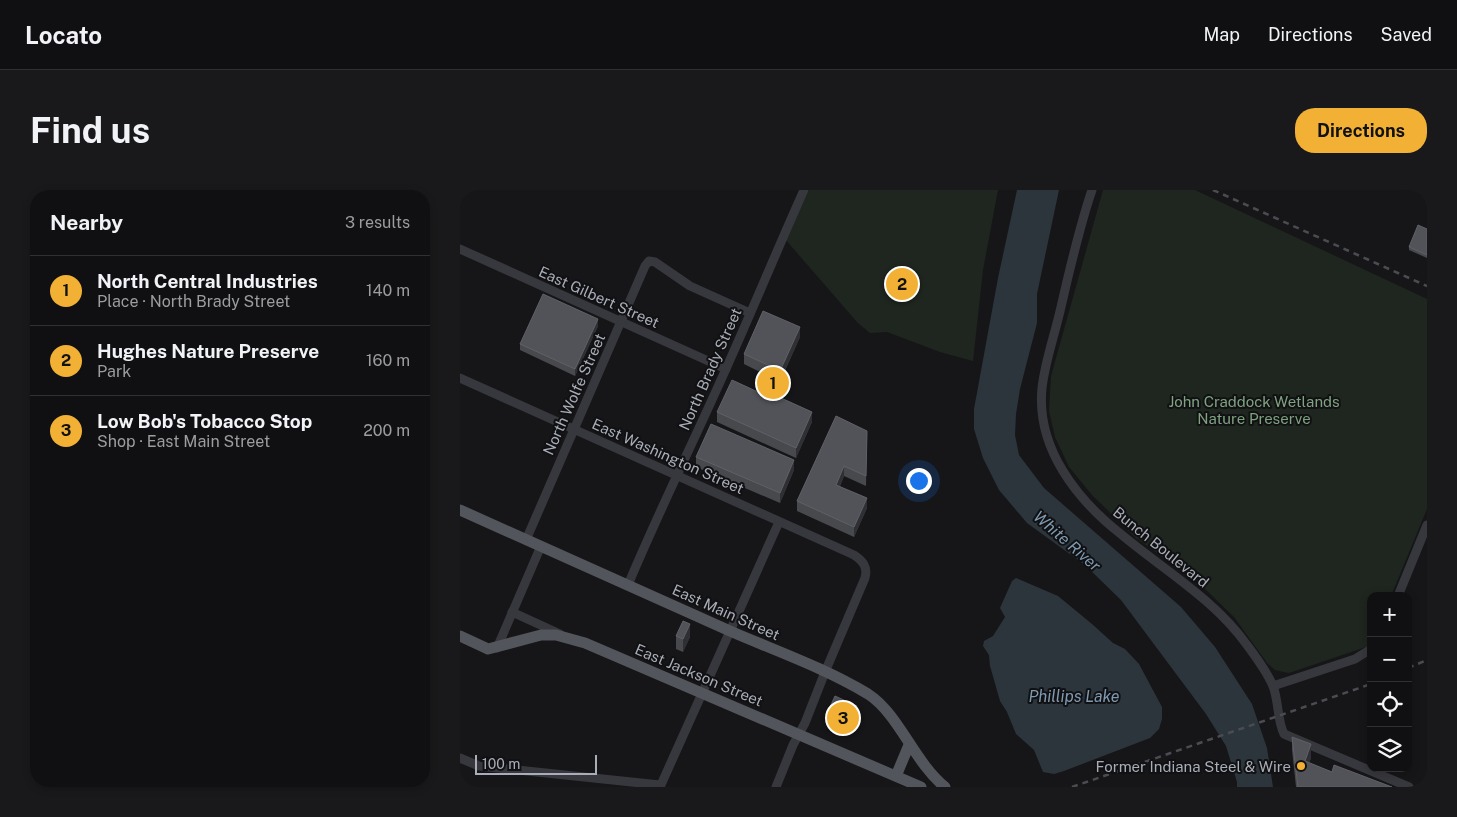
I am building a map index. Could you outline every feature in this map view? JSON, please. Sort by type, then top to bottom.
[{"type":"main road","name":"East Main Street","points":[[460,510],[825,672],[874,699],[886,712],[933,776],[945,787]]},
{"type":"main road","name":"East Jackson Street","points":[[460,636],[488,649],[542,635],[556,635],[585,643],[921,787]]},
{"type":"main road","points":[[896,776],[909,745]]},
{"type":"street","name":"North Brady Street","points":[[628,586],[651,530],[678,476],[804,190]]},
{"type":"street","name":"Bunch Boulevard","points":[[1092,190],[1043,382],[1042,418],[1048,442],[1061,469],[1082,496],[1120,534],[1198,594],[1227,620],[1246,644],[1273,686],[1284,734],[1409,787]]},
{"type":"street","name":"East Gilbert Street","points":[[460,249],[726,369]]},
{"type":"street","name":"North Wolfe Street","points":[[526,540],[645,266],[650,261],[658,264],[690,286],[750,313]]},
{"type":"street","name":"East Washington Street","points":[[460,378],[854,555],[864,563],[867,570],[865,578],[825,672]]},
{"type":"street","points":[[460,758],[479,766],[660,786],[779,522]]},
{"type":"street","points":[[1400,592],[1427,525]]},
{"type":"street","points":[[497,648],[541,546]]},
{"type":"street","points":[[512,612],[569,638]]},
{"type":"street","points":[[1273,686],[1355,660],[1367,652]]},
{"type":"street","points":[[776,787],[806,723],[825,672]]},
{"type":"green space","points":[[809,190],[998,190],[983,270],[973,361],[940,352],[887,332],[870,333],[857,322],[785,239]]},
{"type":"green space","name":"John Craddock Wetlands Nature Preserve","points":[[1103,190],[1195,190],[1427,299],[1427,509],[1393,592],[1367,592],[1366,647],[1292,672],[1275,670],[1267,663],[1234,617],[1199,583],[1136,538],[1092,495],[1069,467],[1055,437],[1049,411],[1051,376]]},
{"type":"water","name":"White River","points":[[1017,190],[1059,190],[1037,294],[1037,323],[1020,389],[1016,414],[1015,435],[1019,455],[1044,488],[1181,607],[1215,647],[1252,704],[1267,748],[1273,787],[1237,787],[1226,746],[1206,714],[1121,600],[1085,565],[1027,523],[999,490],[983,458],[974,429],[974,409],[998,278]]},
{"type":"water","name":"Phillips Lake","points":[[1016,578],[1058,596],[1113,643],[1125,649],[1139,664],[1162,707],[1162,719],[1159,729],[1150,738],[1064,771],[1054,774],[1043,772],[1034,750],[1016,734],[1000,701],[990,666],[989,655],[983,646],[984,641],[993,636],[1005,617],[1000,608],[1012,581]]},
{"type":"building","points":[[1418,225],[1427,229],[1427,255],[1409,247]]},
{"type":"building","points":[[543,294],[598,319],[575,369],[520,344]]},
{"type":"building","points":[[763,311],[800,327],[770,393],[812,412],[796,448],[717,412],[732,380],[758,392],[770,366],[744,354]]},
{"type":"building","points":[[836,416],[867,431],[866,476],[844,466],[836,485],[867,498],[854,527],[797,501]]},
{"type":"building","points":[[711,424],[794,460],[780,493],[696,457]]},
{"type":"building","points":[[683,621],[690,624],[683,639],[676,636]]},
{"type":"building","points":[[835,696],[857,706],[851,719],[829,709]]},
{"type":"building","points":[[1292,737],[1311,744],[1305,761],[1332,772],[1334,765],[1392,787],[1298,787]]},
{"type":"railway","points":[[1213,190],[1427,286]]},
{"type":"railway","points":[[1412,666],[1427,660]]},
{"type":"railway","points":[[1072,787],[1367,685]]},
{"type":"place","name":"Hughes Nature Preserve","points":[[902,284]]},
{"type":"place","name":"North Central Industries","points":[[773,383]]},
{"type":"place","name":"Low Bob's Tobacco Stop","points":[[843,718]]},
{"type":"place","name":"Former Indiana Steel & Wire","points":[[1301,766]]}]
